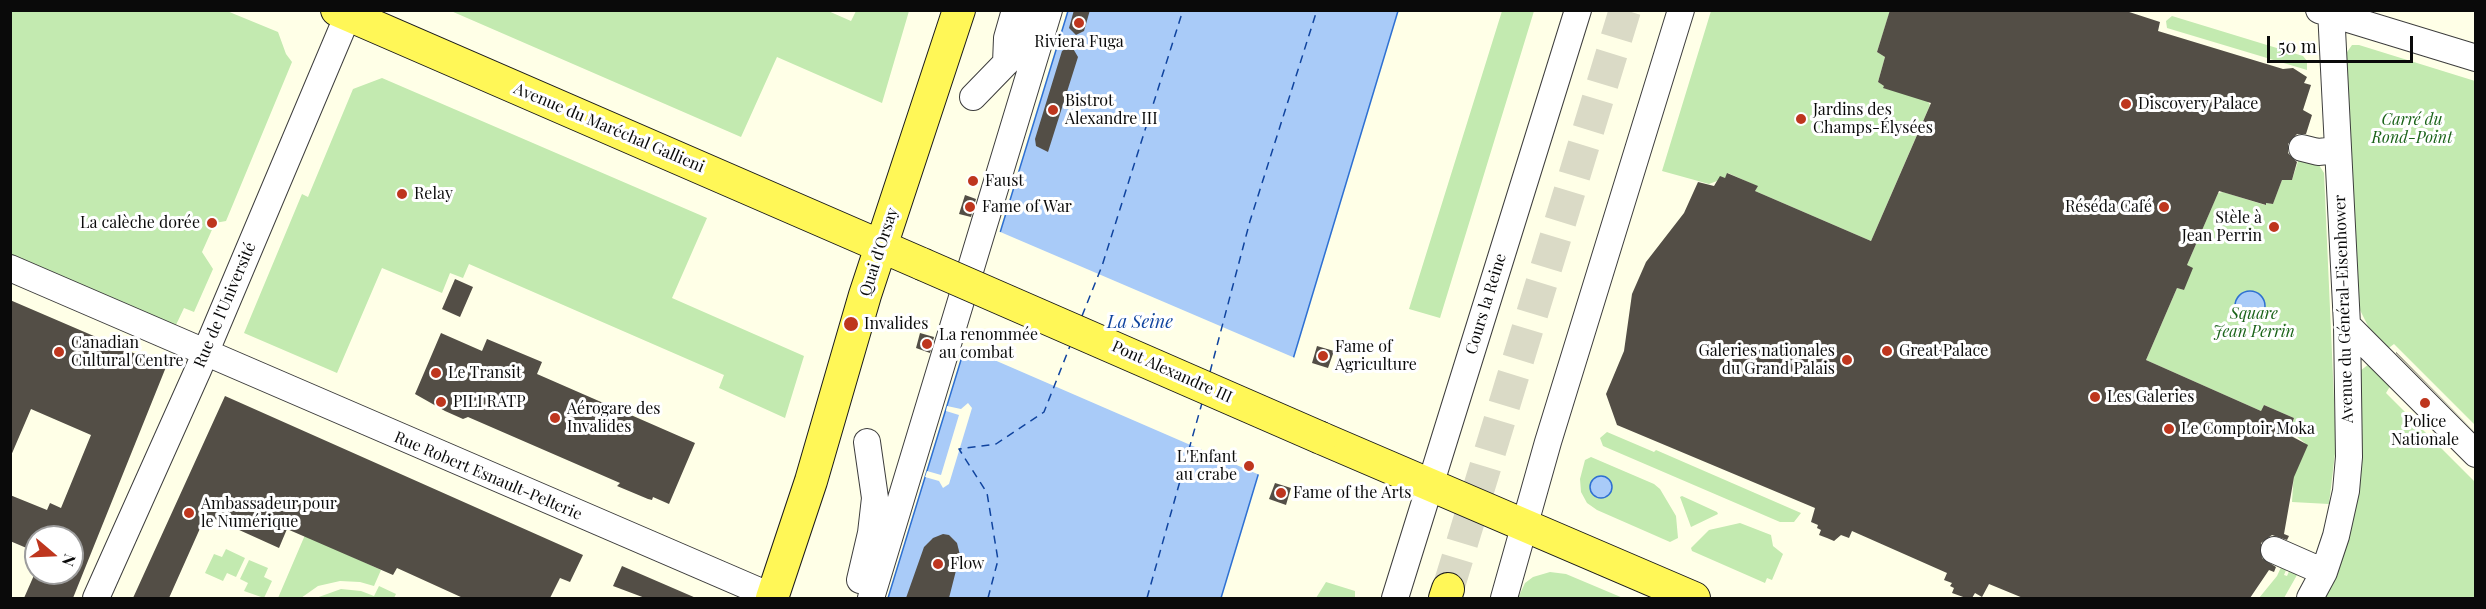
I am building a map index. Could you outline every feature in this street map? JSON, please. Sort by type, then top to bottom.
[{"type":"main road","name":"Quai d'Orsay","points":[[772,598],[813,474],[880,246],[959,10]]},
{"type":"main road","name":"Avenue du Maréchal Gallieni","points":[[345,12],[880,246]]},
{"type":"main road","name":"Pont Alexandre III","points":[[880,246],[1694,598]]},
{"type":"street","points":[[1006,63],[1007,38],[1015,10]]},
{"type":"street","points":[[973,98],[1022,47],[1036,10]]},
{"type":"street","points":[[871,598],[1049,10]]},
{"type":"street","name":"Cours la Reine","points":[[1395,598],[1578,10]]},
{"type":"street","points":[[1504,598],[1526,527],[1548,442],[1681,10]]},
{"type":"street","name":"Rue de l'Université","points":[[96,598],[205,353],[345,12]]},
{"type":"street","points":[[2327,12],[2475,58]]},
{"type":"street","name":"Avenue du Général-Eisenhower","points":[[2310,598],[2324,572],[2346,491],[2349,457],[2347,325],[2338,150],[2327,12]]},
{"type":"street","points":[[2302,148],[2318,152],[2338,150]]},
{"type":"street","name":"Rue Robert Esnault-Pelterie","points":[[10,268],[772,598]]},
{"type":"street","points":[[2347,325],[2475,454]]},
{"type":"street","points":[[860,598],[860,571],[871,533],[875,498],[867,442]]},
{"type":"street","points":[[2274,550],[2324,572]]},
{"type":"green space","points":[[826,10],[851,21],[856,11],[909,11],[882,103],[777,57],[741,137],[451,11]]},
{"type":"green space","points":[[11,11],[227,11],[278,32],[286,54],[292,62],[226,221],[215,223],[202,252],[213,269],[194,312],[184,308],[175,327],[11,256]]},
{"type":"green space","points":[[1502,11],[1534,11],[1440,318],[1409,309]]},
{"type":"green space","name":"Jardins des Champs-Élysées","points":[[1711,11],[1890,11],[1877,52],[1885,57],[1878,82],[1884,88],[1927,100],[1930,105],[1871,241],[1755,191],[1757,186],[1728,173],[1725,178],[1709,184],[1662,171]]},
{"type":"green space","points":[[2172,16],[2303,56],[2307,61],[2307,70],[2167,28],[2166,21]]},
{"type":"green space","name":"Carré du Rond-Point","points":[[2352,45],[2359,45],[2475,81],[2475,425],[2394,344],[2386,350],[2375,340],[2358,306],[2345,55]]},
{"type":"green space","points":[[382,78],[707,218],[672,298],[804,356],[785,418],[719,388],[724,375],[469,264],[463,278],[450,273],[442,293],[382,268],[337,373],[244,333],[302,194],[308,197],[353,89]]},
{"type":"green space","name":"Square Jean Perrin","points":[[2301,152],[2319,165],[2324,173],[2336,445],[2329,504],[2292,502],[2294,471],[2305,443],[2296,436],[2296,425],[2292,424],[2294,418],[2264,405],[2261,411],[2146,360],[2177,288],[2184,290],[2187,265],[2218,193],[2223,192],[2265,205],[2266,203],[2273,204],[2282,180],[2292,180]]},
{"type":"green space","points":[[2369,364],[2392,383],[2386,393],[2475,482],[2475,598],[2324,598],[2358,489],[2362,434],[2360,371]]},
{"type":"green space","points":[[1607,432],[1654,452],[1656,450],[1801,513],[1794,522],[1780,522],[1603,446],[1600,438]]},
{"type":"green space","points":[[1591,457],[1654,484],[1660,489],[1676,516],[1678,538],[1670,542],[1597,510],[1587,503],[1581,492],[1580,479],[1585,460]]},
{"type":"green space","points":[[1680,497],[1718,514],[1691,527]]},
{"type":"green space","points":[[1740,523],[1771,535],[1773,546],[1783,554],[1772,580],[1767,578],[1765,583],[1692,551],[1691,548],[1709,530]]},
{"type":"green space","points":[[305,535],[381,570],[374,586],[360,582],[340,581],[318,586],[301,598],[278,598]]},
{"type":"green space","points":[[226,549],[245,558],[236,577],[227,573],[223,581],[205,573],[214,554],[222,557]]},
{"type":"green space","points":[[249,560],[268,568],[264,577],[272,581],[264,598],[244,591],[248,583],[240,579]]},
{"type":"green space","points":[[2283,563],[2288,565],[2284,575],[2287,576],[2291,567],[2297,575],[2284,598],[2259,598],[2277,576]]},
{"type":"green space","points":[[1550,572],[1566,574],[1623,598],[1518,598],[1525,583],[1533,577]]},
{"type":"green space","points":[[1326,582],[1355,591],[1355,598],[1316,598]]},
{"type":"green space","points":[[379,586],[396,594],[394,598],[316,598],[341,589],[361,591],[374,596]]},
{"type":"water","name":"La Seine","points":[[1068,11],[1398,11],[1221,598],[888,598]]},
{"type":"water","points":[[2250,291],[2256,292],[2264,300],[2264,312],[2256,320],[2250,321],[2244,320],[2236,312],[2235,306],[2236,300],[2244,292]]},
{"type":"water","points":[[1597,476],[1605,476],[1612,483],[1612,491],[1605,498],[1597,498],[1590,491],[1590,483]]},
{"type":"pier","points":[[998,231],[1295,358],[1298,350],[1301,351],[1262,476],[962,346]]},
{"type":"pier","points":[[968,403],[972,408],[949,484],[943,488],[939,481],[925,477],[927,471],[941,475],[959,415],[946,411],[947,406],[961,409]]},
{"type":"building","name":"Riviera Fuga","points":[[1074,10],[1090,10],[1084,31],[1076,35],[1069,28]]},
{"type":"building","name":"Great Palace","points":[[1890,10],[2123,10],[2160,22],[2158,31],[2283,69],[2293,68],[2307,77],[2304,83],[2311,85],[2303,110],[2312,115],[2306,134],[2297,134],[2288,144],[2288,153],[2297,162],[2292,180],[2282,180],[2273,204],[2266,203],[2266,205],[2219,191],[2187,265],[2193,268],[2184,290],[2177,288],[2146,360],[2261,411],[2264,405],[2294,418],[2292,424],[2297,426],[2293,437],[2308,445],[2294,477],[2284,534],[2289,536],[2287,540],[2272,535],[2261,543],[2262,558],[2276,567],[2274,572],[2269,570],[2250,598],[2023,598],[1989,584],[1982,597],[1975,593],[1972,598],[1966,598],[1952,593],[1954,588],[1950,586],[1952,583],[1944,580],[1947,573],[1852,531],[1849,538],[1841,535],[1834,541],[1819,535],[1821,530],[1817,528],[1818,525],[1811,522],[1815,508],[1617,425],[1606,394],[1624,351],[1632,294],[1646,262],[1684,213],[1698,182],[1714,186],[1720,176],[1725,178],[1727,173],[1758,186],[1755,191],[1871,241],[1931,103],[1883,88],[1884,86],[1878,82],[1885,57],[1877,52]]},
{"type":"building","name":"Bistrot Alexandre III","points":[[1071,45],[1078,57],[1048,152],[1036,146],[1035,139],[1062,51]]},
{"type":"building","points":[[965,195],[976,199],[971,217],[959,214]]},
{"type":"building","points":[[455,279],[473,287],[460,317],[442,309]]},
{"type":"building","points":[[10,300],[166,367],[84,571],[84,525],[24,525],[24,547],[10,541],[10,495],[47,510],[50,503],[61,508],[91,435],[31,409],[10,458]]},
{"type":"building","name":"Aérogare des Invalides","points":[[441,333],[482,351],[487,339],[542,362],[537,374],[695,443],[669,504],[653,497],[652,500],[648,499],[617,486],[620,483],[468,417],[463,419],[415,394]]},
{"type":"building","points":[[920,333],[934,337],[930,353],[916,348]]},
{"type":"building","points":[[1317,346],[1334,351],[1328,368],[1312,363]]},
{"type":"building","points":[[2396,352],[2475,432],[2396,353]]},
{"type":"building","points":[[225,396],[583,555],[570,582],[560,578],[550,598],[463,598],[397,568],[393,575],[287,529],[279,548],[206,515],[169,598],[133,598]]},
{"type":"building","points":[[1275,483],[1291,488],[1286,505],[1269,499]]},
{"type":"building","name":"Flow","points":[[943,534],[949,535],[957,543],[960,555],[949,598],[906,598],[924,547],[933,538]]},
{"type":"building","points":[[622,566],[696,598],[645,598],[613,586]]},
{"type":"building","points":[[30,585],[78,585],[73,598],[24,598]]},
{"type":"ferry route","points":[[1082,316],[1102,266],[1183,10]]},
{"type":"ferry route","points":[[1210,372],[1250,221],[1317,10]]},
{"type":"ferry route","points":[[988,598],[998,560],[987,493],[959,449],[996,444],[1044,412],[1070,346]]},
{"type":"ferry route","points":[[1147,598],[1202,403]]},
{"type":"tunnel","points":[[1448,589],[1625,10]]},
{"type":"place","name":"Riviera Fuga","points":[[1079,23]]},
{"type":"place","name":"Discovery Palace","points":[[2126,104]]},
{"type":"place","name":"Bistrot Alexandre III","points":[[1053,110]]},
{"type":"place","name":"Jardins des Champs-Élysées","points":[[1801,119]]},
{"type":"place","name":"Faust","points":[[973,181]]},
{"type":"place","name":"Relay","points":[[402,194]]},
{"type":"place","name":"Fame of War","points":[[970,207]]},
{"type":"place","name":"Réséda Café","points":[[2164,207]]},
{"type":"place","name":"La calèche dorée","points":[[212,223]]},
{"type":"place","name":"Stèle à Jean Perrin","points":[[2274,227]]},
{"type":"place","name":"Invalides","points":[[851,324]]},
{"type":"place","name":"La renommée au combat","points":[[927,344]]},
{"type":"place","name":"Great Palace","points":[[1887,351]]},
{"type":"place","name":"Canadian Cultural Centre","points":[[59,352]]},
{"type":"place","name":"Fame of Agriculture","points":[[1323,356]]},
{"type":"place","name":"Galeries nationales du Grand Palais","points":[[1847,360]]},
{"type":"place","name":"Le Transit","points":[[436,373]]},
{"type":"place","name":"Les Galeries","points":[[2095,397]]},
{"type":"place","name":"PILI RATP","points":[[441,402]]},
{"type":"place","name":"Police Nationale","points":[[2425,403]]},
{"type":"place","name":"Aérogare des Invalides","points":[[555,418]]},
{"type":"place","name":"Le Comptoir Moka","points":[[2169,429]]},
{"type":"place","name":"L'Enfant au crabe","points":[[1249,466]]},
{"type":"place","name":"Fame of the Arts","points":[[1281,493]]},
{"type":"place","name":"Ambassadeur pour le Numérique","points":[[189,513]]},
{"type":"place","name":"Flow","points":[[938,564]]}]
